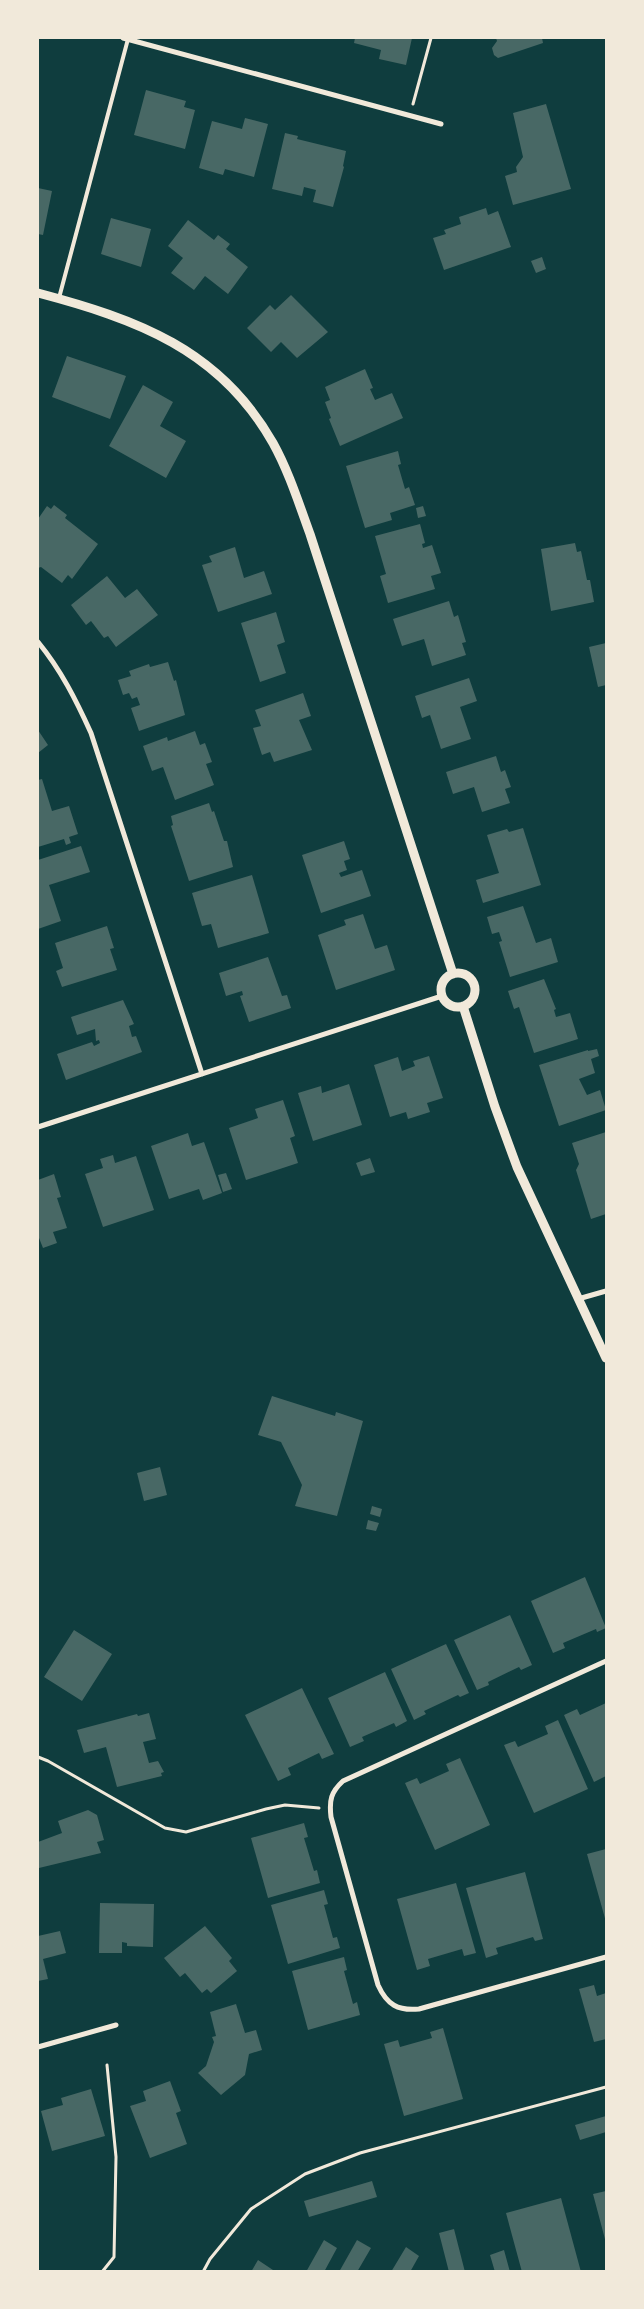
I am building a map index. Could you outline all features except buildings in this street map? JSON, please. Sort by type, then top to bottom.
[{"type":"street","points":[[126,38],[441,124]]},
{"type":"street","points":[[38,293],[143,327],[179,346],[228,382],[272,442],[287,472],[310,534],[453,974]]},
{"type":"street","points":[[38,642],[54,662],[70,689],[91,733],[202,1074]]},
{"type":"street","points":[[453,974],[466,974],[475,985],[473,998],[464,1006],[451,1006],[442,996],[443,983],[453,974]]},
{"type":"street","points":[[38,1127],[442,996]]},
{"type":"street","points":[[464,1006],[495,1107],[517,1167],[606,1358]]},
{"type":"street","points":[[578,1299],[606,1291]]},
{"type":"street","points":[[606,1661],[343,1780],[334,1789],[329,1801],[378,1985],[384,1997],[394,2007],[406,2010],[419,2009],[606,1956]]},
{"type":"street","points":[[38,2047],[116,2025]]},
{"type":"lane","points":[[59,299],[126,38]]},
{"type":"path","points":[[417,87],[431,38]]},
{"type":"path","points":[[38,1757],[165,1828],[174,1831],[186,1832],[285,1805],[330,1809]]},
{"type":"path","points":[[102,2272],[114,2257],[116,2157],[107,2066]]},
{"type":"path","points":[[203,2272],[210,2259],[251,2209],[305,2174],[360,2153],[606,2087]]}]
